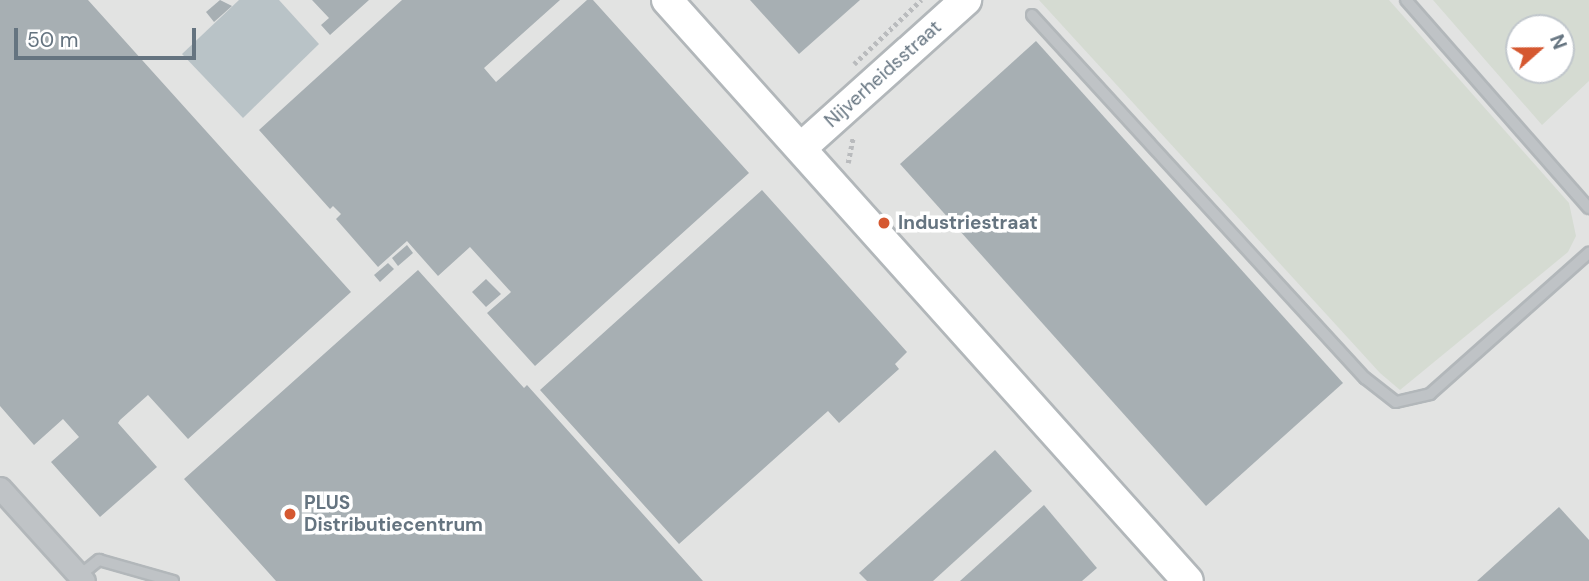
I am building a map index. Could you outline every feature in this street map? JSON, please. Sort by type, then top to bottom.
[{"type":"street","points":[[667,0],[1188,581]]},
{"type":"street","name":"Nijverheidsstraat","points":[[801,148],[966,0]]},
{"type":"street","points":[[0,488],[81,578]]},
{"type":"lane","points":[[1406,0],[1589,208]]},
{"type":"lane","points":[[1032,15],[1365,379],[1396,402],[1430,394],[1589,253]]},
{"type":"lane","points":[[81,578],[99,560],[173,581]]},
{"type":"path","points":[[855,209],[848,164],[856,131]]},
{"type":"shaded area","points":[[0,0],[1589,0],[1589,581],[0,581]]},
{"type":"shaded area","points":[[239,0],[279,0],[319,44],[243,118],[182,54]]},
{"type":"shaded area","points":[[1039,0],[1389,0],[1569,203],[1576,236],[1568,252],[1400,390],[1380,373]]},
{"type":"shaded area","points":[[1433,0],[1589,0],[1589,81],[1542,125],[1506,84],[1575,84],[1575,14],[1505,14],[1505,83]]},
{"type":"building","points":[[0,0],[88,0],[351,292],[188,439],[148,395],[120,420],[118,423],[157,467],[100,517],[51,462],[79,437],[63,419],[34,445],[0,406]]},
{"type":"building","points":[[220,0],[232,6],[214,22],[206,12]]},
{"type":"building","points":[[312,0],[369,0],[330,35],[321,25],[329,18]]},
{"type":"building","points":[[402,0],[560,0],[484,68],[496,82],[587,0],[593,0],[749,173],[535,366],[487,313],[511,292],[470,247],[438,276],[407,241],[378,267],[336,219],[341,214],[333,206],[330,209],[259,130]]},
{"type":"building","points":[[750,0],[860,0],[799,54]]},
{"type":"building","points":[[1036,41],[1343,383],[1206,506],[900,164]]},
{"type":"building","points":[[762,190],[907,352],[895,364],[899,369],[839,423],[828,411],[679,544],[540,390]]},
{"type":"building","points":[[407,245],[413,253],[398,266],[392,258]]},
{"type":"building","points":[[388,263],[394,269],[380,282],[374,275]]},
{"type":"building","points":[[418,270],[524,388],[527,385],[703,581],[276,581],[184,479]]},
{"type":"building","points":[[486,279],[501,294],[486,307],[472,292]]},
{"type":"building","points":[[995,450],[1032,491],[933,581],[867,581],[859,573]]},
{"type":"building","points":[[1044,505],[1097,568],[1082,581],[960,581]]},
{"type":"building","points":[[1559,507],[1589,540],[1589,581],[1477,581]]},
{"type":"place","name":"Industriestraat","points":[[884,223]]},
{"type":"place","name":"PLUS Distributiecentrum","points":[[290,514]]}]
